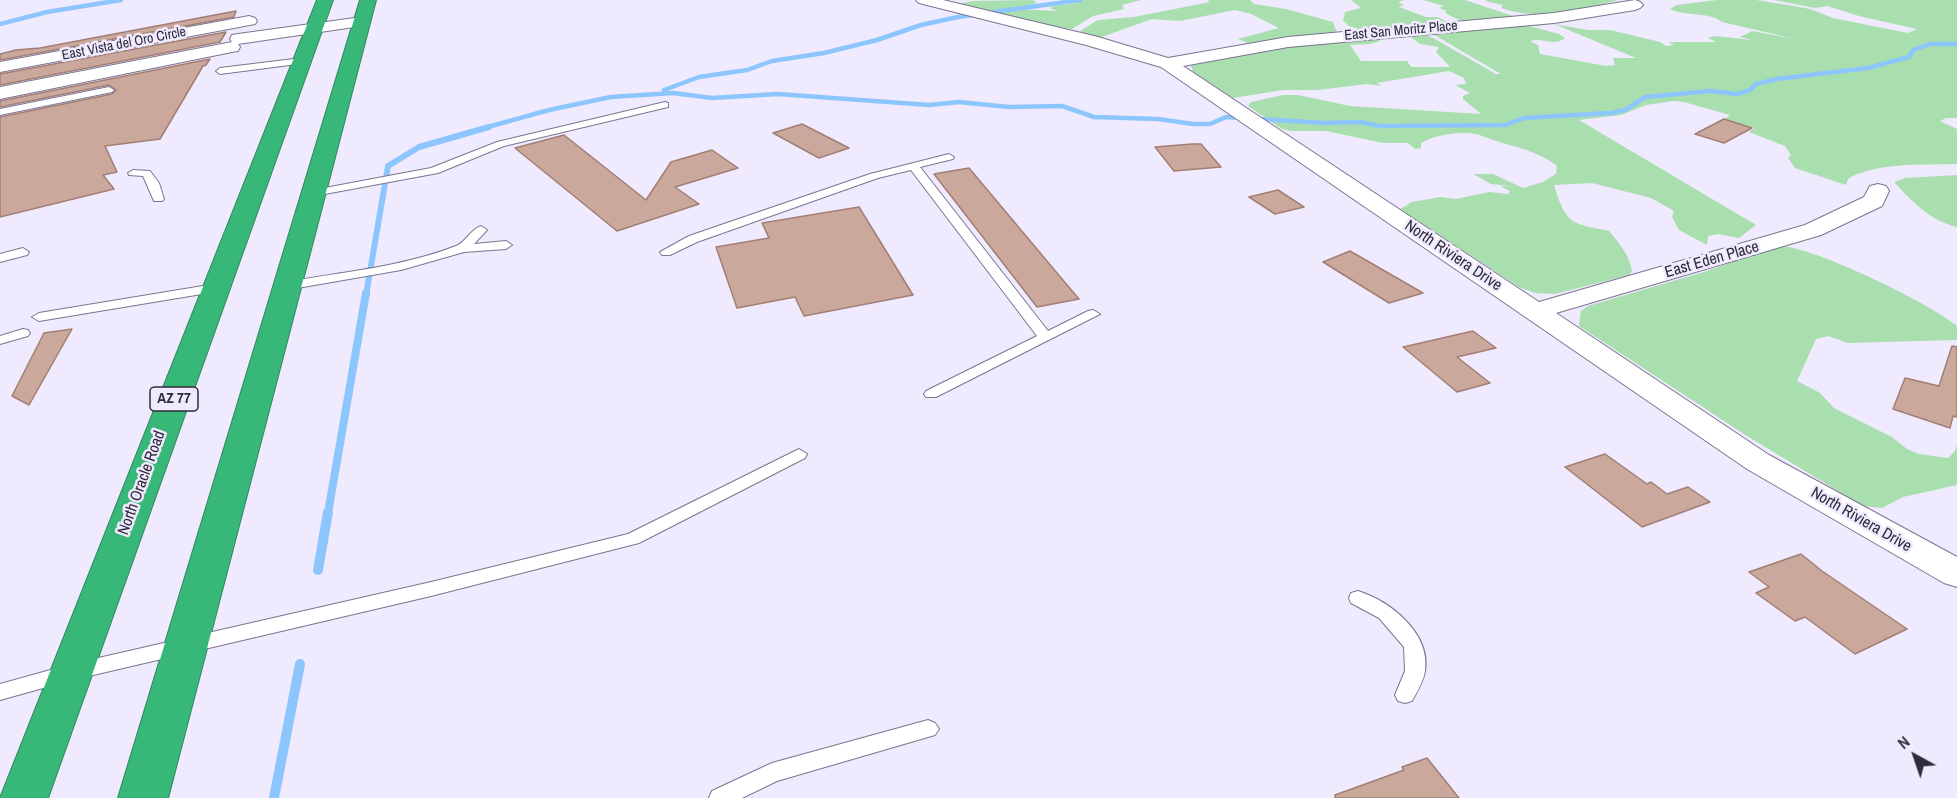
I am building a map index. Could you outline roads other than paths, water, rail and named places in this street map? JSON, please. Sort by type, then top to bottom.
[{"type":"highway","points":[[143,798],[368,0]]},
{"type":"highway","name":"North Oracle Road","points":[[24,798],[214,288],[318,18]]},
{"type":"street","name":"North Riviera Drive","points":[[924,0],[1092,41],[1167,63],[1758,462],[1957,574]]},
{"type":"street","name":"East San Moritz Place","points":[[1167,63],[1288,42],[1554,18],[1635,5]]},
{"type":"street","name":"East Vista del Oro Circle","points":[[0,93],[237,40],[318,18],[362,22]]},
{"type":"street","name":"East Vista del Oro Circle","points":[[0,67],[237,40]]},
{"type":"street","name":"East Eden Place","points":[[1536,311],[1813,230],[1874,201],[1878,191]]},
{"type":"lane","points":[[237,40],[302,61]]},
{"type":"lane","points":[[0,112],[109,90]]},
{"type":"lane","points":[[314,193],[434,171],[501,144],[665,105]]},
{"type":"lane","points":[[666,252],[676,245],[747,219],[874,176],[949,157]]},
{"type":"lane","points":[[913,165],[1045,337]]},
{"type":"lane","points":[[133,173],[146,173],[153,183],[158,199]]},
{"type":"lane","points":[[463,248],[481,231]]},
{"type":"lane","points":[[286,286],[387,268],[463,248],[506,245]]},
{"type":"lane","points":[[0,258],[23,252]]},
{"type":"lane","points":[[39,317],[214,288]]},
{"type":"lane","points":[[931,394],[1093,314]]},
{"type":"lane","points":[[0,340],[23,333]]},
{"type":"lane","points":[[0,692],[72,672],[633,539],[798,454]]},
{"type":"lane","points":[[1358,598],[1386,613],[1414,645],[1415,671],[1405,695]]},
{"type":"lane","points":[[720,798],[771,773],[928,729]]},
{"type":"waterway","points":[[0,24],[47,12],[121,0]]},
{"type":"waterway","points":[[664,90],[699,77],[747,70],[772,61],[824,53],[877,40],[921,25],[958,17],[1080,0]]},
{"type":"waterway","points":[[484,128],[549,110],[611,97],[673,93],[712,98],[778,94],[929,105],[959,102],[1009,107],[1062,106],[1094,117],[1158,119],[1193,124],[1210,124],[1226,117],[1325,123],[1361,122],[1379,126],[1505,125],[1524,118],[1610,113],[1625,110],[1645,97],[1710,91],[1738,94],[1750,90],[1756,84],[1777,79],[1868,68],[1909,57],[1913,50],[1930,44],[1957,44]]},
{"type":"waterway","points":[[366,295],[388,166],[419,147],[489,127]]},
{"type":"waterway","points":[[328,513],[366,293]]},
{"type":"waterway","points":[[318,570],[328,512]]},
{"type":"waterway","points":[[274,798],[300,664]]}]
